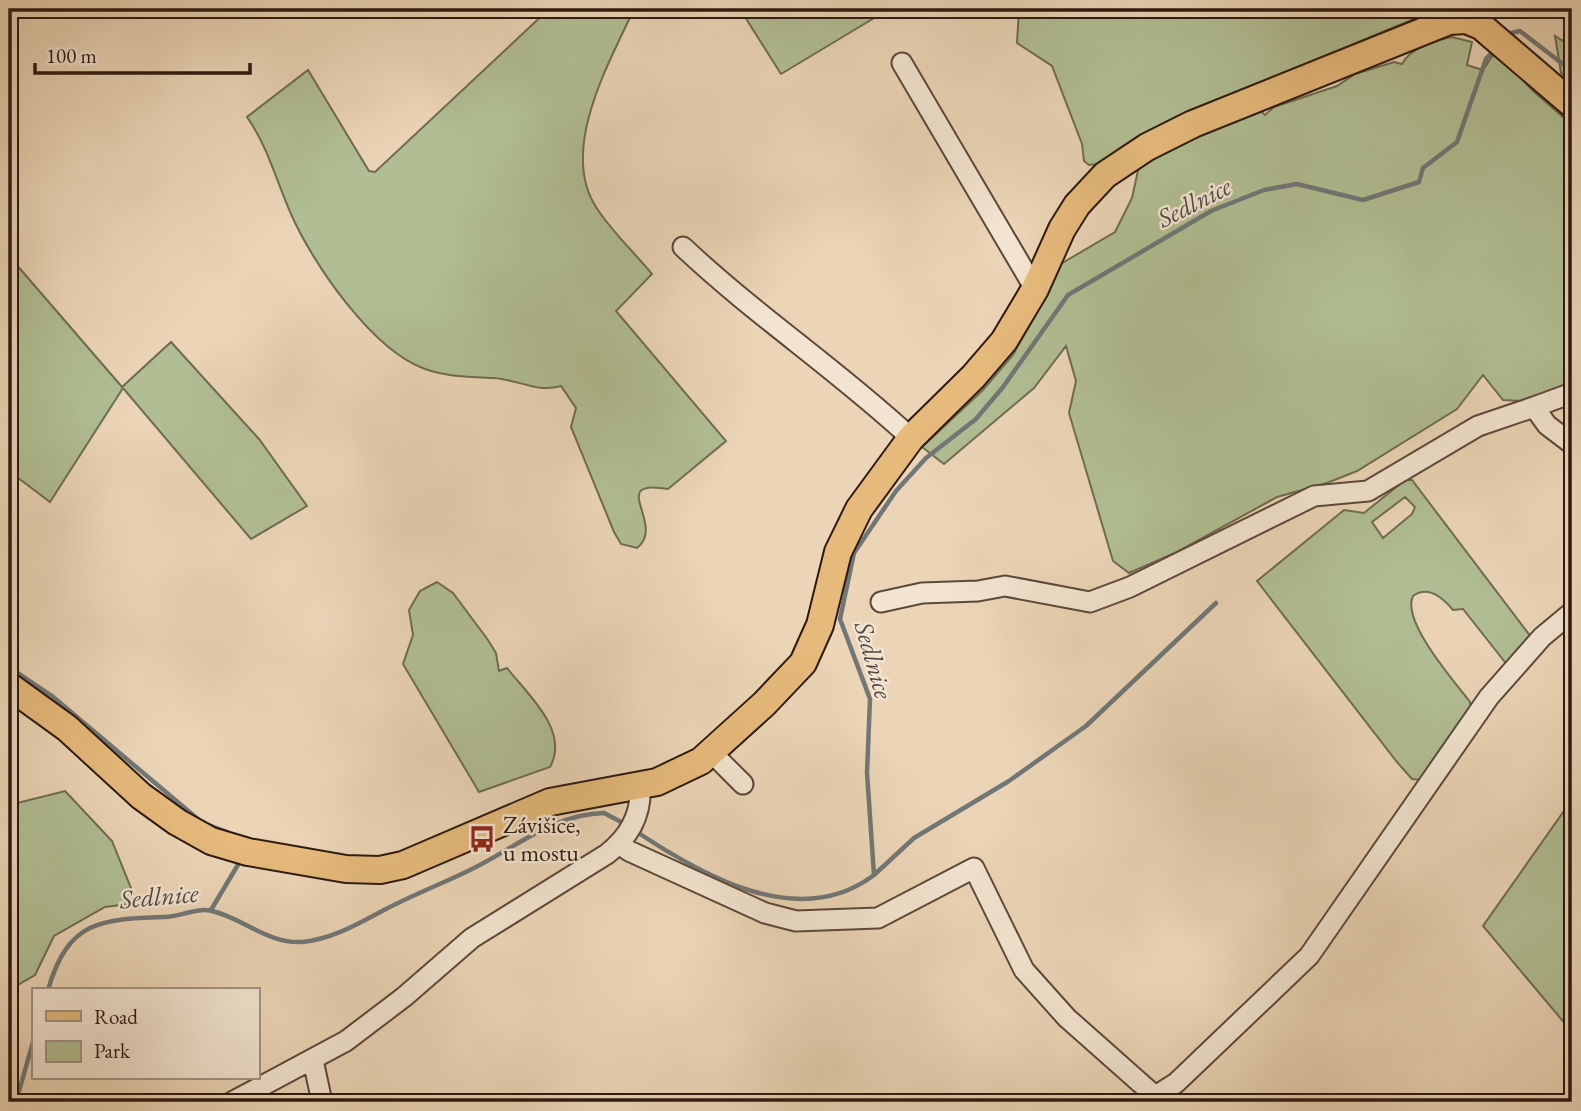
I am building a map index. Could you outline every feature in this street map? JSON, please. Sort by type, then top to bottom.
[{"type":"main road","points":[[9,686],[47,712],[141,796],[177,822],[211,841],[243,851],[338,868],[380,870],[415,861],[491,825],[550,802],[640,797],[712,752],[788,680],[808,656],[820,625],[844,538],[868,495],[911,438],[994,354],[1016,324],[1077,205],[1105,175],[1136,153],[1193,124],[1449,21],[1475,20],[1572,104]]},
{"type":"street","points":[[902,63],[1035,289]]},
{"type":"street","points":[[683,247],[723,284],[911,438]]},
{"type":"street","points":[[881,602],[922,593],[978,592],[1004,586],[1090,602],[1130,587],[1314,496],[1368,491],[1478,426],[1572,393]]},
{"type":"street","points":[[1534,407],[1547,425],[1572,444]]},
{"type":"street","points":[[622,841],[636,855],[765,913],[796,921],[878,918],[974,868],[1024,970],[1067,1018],[1150,1099],[1176,1083],[1309,956],[1489,697],[1542,637],[1572,612]]},
{"type":"street","points":[[712,752],[743,784]]},
{"type":"street","points":[[232,1102],[313,1060],[374,1020],[472,938],[575,876],[622,841],[640,797]]},
{"type":"street","points":[[313,1060],[322,1102]]},
{"type":"green space","points":[[549,9],[634,9],[601,80],[592,107],[585,134],[583,160],[586,184],[602,216],[652,274],[616,311],[726,441],[668,489],[650,487],[641,490],[639,497],[646,528],[644,538],[637,548],[621,544],[614,532],[571,427],[576,408],[561,386],[544,388],[503,379],[433,372],[405,359],[385,344],[346,303],[314,257],[291,214],[261,140],[247,117],[308,70],[369,171],[375,172]]},
{"type":"green space","points":[[740,9],[889,9],[781,74]]},
{"type":"green space","points":[[1019,9],[1438,9],[1177,117],[1098,164],[1089,165],[1084,161],[1082,144],[1052,66],[1017,43]]},
{"type":"green space","points":[[1572,19],[1572,83],[1561,73],[1555,36],[1563,41]]},
{"type":"green space","points":[[1452,37],[1472,42],[1467,65],[1483,70],[1493,55],[1505,61],[1532,90],[1572,125],[1572,386],[1521,401],[1503,400],[1483,375],[1457,409],[1357,471],[1327,483],[1277,497],[1177,552],[1129,573],[1113,561],[1069,413],[1076,381],[1066,346],[1034,388],[944,464],[922,447],[982,391],[1013,355],[1059,265],[1115,232],[1132,198],[1139,166],[1177,143],[1257,108],[1265,115],[1274,107],[1337,86],[1355,74],[1394,62],[1402,64],[1417,49]]},
{"type":"green space","points":[[9,256],[122,387],[171,342],[259,439],[307,506],[251,539],[123,388],[50,502],[9,471]]},
{"type":"green space","points":[[1405,480],[1412,480],[1531,637],[1508,666],[1463,609],[1453,610],[1440,597],[1430,592],[1413,596],[1411,607],[1422,635],[1470,702],[1471,710],[1420,780],[1412,779],[1397,762],[1257,581],[1344,510],[1364,513]],"holes":[[[1405,497],[1415,507],[1412,514],[1383,538],[1372,522]]]},
{"type":"green space","points":[[437,582],[453,593],[488,640],[496,653],[499,671],[507,668],[544,714],[555,740],[555,754],[550,767],[479,792],[403,664],[413,635],[409,610],[420,591]]},
{"type":"green space","points":[[65,791],[112,841],[137,903],[105,907],[54,936],[35,975],[9,990],[9,805]]},
{"type":"green space","points":[[1571,801],[1572,803],[1572,1032],[1483,926]]},
{"type":"waterway","name":"Sedlnice","points":[[1507,34],[1520,31],[1572,71]]},
{"type":"waterway","name":"Sedlnice","points":[[634,830],[689,864],[720,879],[751,891],[783,898],[814,898],[845,891],[874,875],[867,773],[870,699],[840,619],[854,553],[896,491],[926,458],[976,419],[1003,387],[1068,295],[1211,211],[1264,190],[1297,184],[1363,200],[1419,182],[1423,168],[1457,142],[1486,59],[1495,49]]},
{"type":"waterway","points":[[874,875],[914,838],[1009,781],[1086,726],[1216,603]]},
{"type":"waterway","points":[[9,667],[52,696],[199,820]]},
{"type":"waterway","name":"Sedlnice","points":[[49,988],[66,949],[90,928],[105,923],[123,919],[170,917],[207,910],[223,914],[278,939],[290,942],[313,940],[356,925],[485,863],[550,826],[585,815],[604,813],[627,825]]},
{"type":"waterway","points":[[206,824],[227,832]]},
{"type":"waterway","points":[[211,910],[242,858]]},
{"type":"waterway","name":"Sedlnice","points":[[16,1102],[32,1046]]},
{"type":"place","name":"Závišice, u mostu","points":[[482,839]]}]
